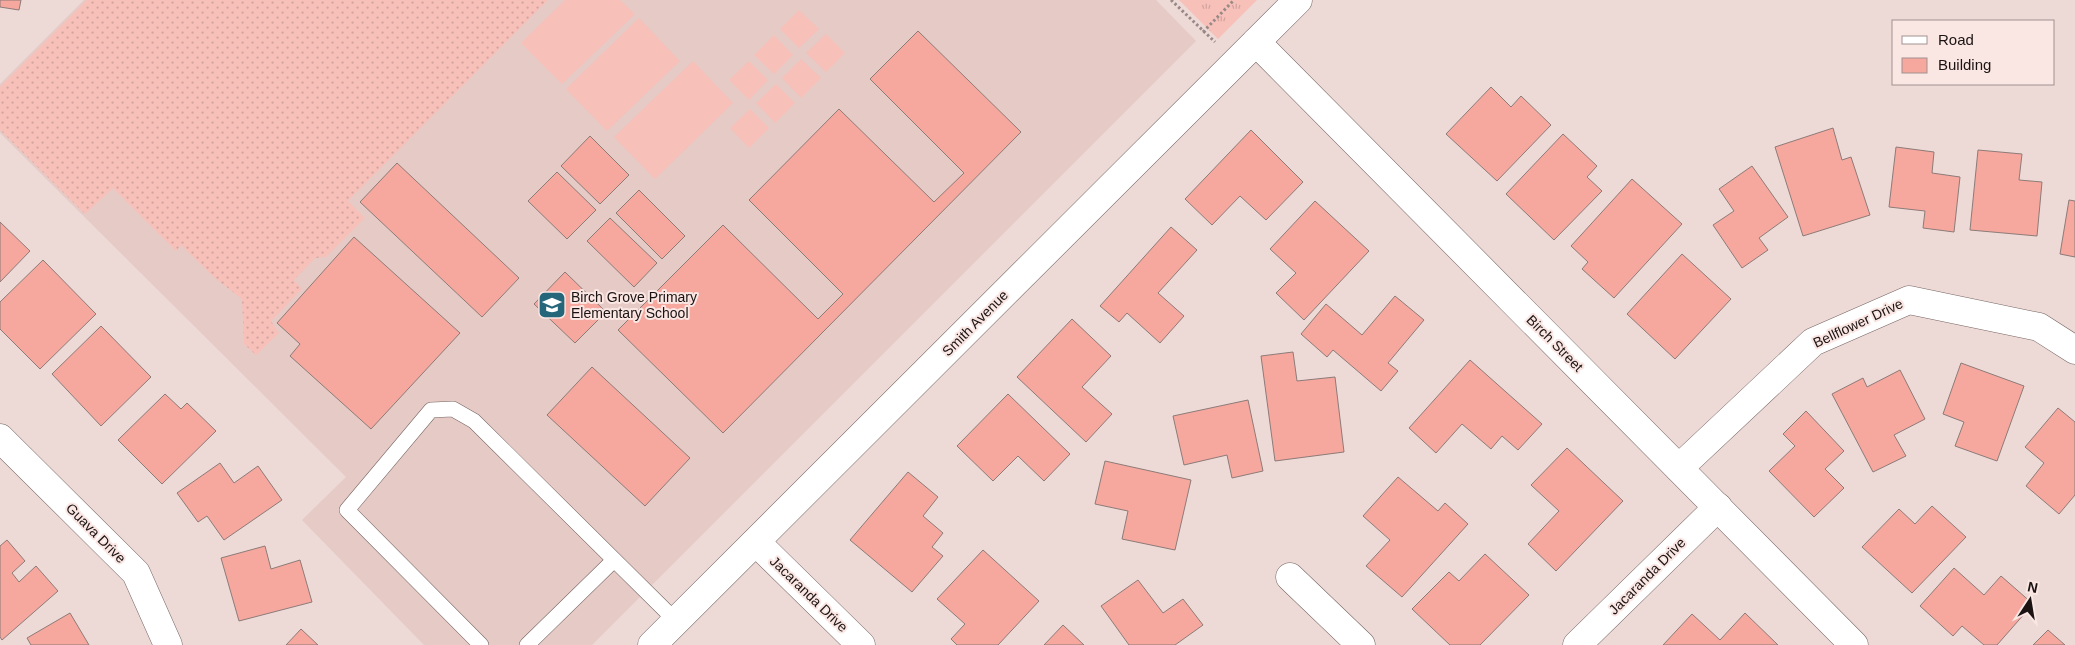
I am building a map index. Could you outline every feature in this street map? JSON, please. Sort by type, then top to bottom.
[{"type":"street","name":"Smith Avenue","points":[[652,645],[1298,0]]},
{"type":"street","name":"Birch Street","points":[[1256,42],[1854,645]]},
{"type":"street","name":"Bellflower Drive","points":[[1679,468],[1813,342],[1909,300],[2039,327],[2075,350]]},
{"type":"street","name":"Guava Drive","points":[[0,438],[136,573],[168,645]]},
{"type":"street","name":"Jacaranda Drive","points":[[1577,645],[1718,507]]},
{"type":"street","name":"Jacaranda Drive","points":[[756,542],[861,645]]},
{"type":"street","points":[[1290,577],[1361,645]]},
{"type":"lane","points":[[481,645],[347,510],[431,410],[453,408],[474,421],[676,621]]},
{"type":"lane","points":[[527,645],[614,560]]},
{"type":"path","points":[[1171,0],[1214,42],[1256,42]]},
{"type":"path","points":[[1203,32],[1234,0]]},
{"type":"shaded area","name":"Birch Grove Primary Elementary School","points":[[84,0],[1156,0],[1196,41],[592,645],[424,645],[302,520],[346,477],[0,133],[0,84]]},
{"type":"green space","points":[[87,0],[548,0],[348,201],[365,218],[326,257],[315,258],[294,280],[302,289],[271,321],[279,333],[256,355],[244,344],[242,299],[216,279],[181,245],[176,251],[113,188],[85,214],[0,130],[0,87]]},
{"type":"green space","points":[[565,0],[620,0],[635,14],[562,84],[521,43]]},
{"type":"green space","points":[[1179,0],[1257,0],[1218,39]]},
{"type":"green space","points":[[799,10],[819,29],[799,48],[780,29]]},
{"type":"green space","points":[[639,18],[680,61],[607,131],[566,89]]},
{"type":"green space","points":[[826,34],[845,53],[826,72],[806,53]]},
{"type":"green space","points":[[774,35],[793,55],[774,74],[754,55]]},
{"type":"green space","points":[[801,59],[821,78],[801,98],[782,78]]},
{"type":"green space","points":[[693,61],[733,103],[655,179],[614,137]]},
{"type":"green space","points":[[749,61],[768,80],[749,100],[729,80]]},
{"type":"green space","points":[[776,84],[795,103],[775,123],[756,103]]},
{"type":"green space","points":[[750,109],[769,128],[749,148],[730,128]]},
{"type":"building","points":[[0,0],[21,0],[19,10],[0,7]]},
{"type":"building","points":[[918,31],[1021,132],[723,433],[618,330],[723,225],[818,319],[843,294],[749,200],[839,109],[934,202],[964,173],[870,79]]},
{"type":"building","points":[[1491,87],[1511,107],[1521,96],[1551,125],[1497,181],[1446,134]]},
{"type":"building","points":[[1833,128],[1842,160],[1851,157],[1870,215],[1803,236],[1775,147]]},
{"type":"building","points":[[1251,130],[1303,182],[1266,220],[1240,196],[1212,225],[1185,199]]},
{"type":"building","points":[[1563,134],[1597,166],[1587,177],[1602,191],[1554,240],[1506,194]]},
{"type":"building","points":[[590,136],[629,175],[600,204],[561,166]]},
{"type":"building","points":[[1896,147],[1934,152],[1932,173],[1960,177],[1954,232],[1923,228],[1925,211],[1889,207]]},
{"type":"building","points":[[1978,150],[2022,154],[2019,180],[2042,182],[2037,236],[1970,230]]},
{"type":"building","points":[[397,163],[519,278],[482,317],[360,202]]},
{"type":"building","points":[[1752,166],[1788,217],[1759,238],[1768,250],[1742,268],[1713,225],[1734,211],[1719,189]]},
{"type":"building","points":[[557,172],[596,210],[567,239],[528,201]]},
{"type":"building","points":[[1632,179],[1682,224],[1614,298],[1582,269],[1588,262],[1571,246]]},
{"type":"building","points":[[639,190],[685,236],[662,259],[616,213]]},
{"type":"building","points":[[2069,200],[2075,201],[2075,257],[2060,254]]},
{"type":"building","points":[[1315,201],[1369,251],[1304,320],[1276,293],[1296,273],[1270,249]]},
{"type":"building","points":[[610,218],[657,263],[634,287],[587,241]]},
{"type":"building","points":[[0,222],[30,251],[0,282]]},
{"type":"building","points":[[1171,227],[1197,250],[1158,293],[1184,316],[1160,343],[1127,313],[1119,322],[1100,306]]},
{"type":"building","points":[[354,237],[460,333],[371,429],[290,356],[300,344],[277,323]]},
{"type":"building","points":[[1682,254],[1731,299],[1675,359],[1627,314]]},
{"type":"building","points":[[43,260],[96,314],[40,369],[0,329],[0,302]]},
{"type":"building","points":[[565,272],[606,312],[575,343],[534,304]]},
{"type":"building","points":[[1395,296],[1424,320],[1388,363],[1398,371],[1381,391],[1333,350],[1327,357],[1301,334],[1326,304],[1362,335]]},
{"type":"building","points":[[1072,319],[1111,356],[1082,387],[1112,414],[1086,442],[1017,377]]},
{"type":"building","points":[[101,326],[151,377],[101,426],[52,374]]},
{"type":"building","points":[[1293,352],[1297,381],[1335,377],[1344,452],[1275,461],[1261,356]]},
{"type":"building","points":[[1470,360],[1542,424],[1518,450],[1502,436],[1491,449],[1462,424],[1436,453],[1409,428]]},
{"type":"building","points":[[1961,363],[2024,386],[1997,461],[1955,446],[1964,422],[1943,414]]},
{"type":"building","points":[[592,367],[690,458],[645,506],[547,415]]},
{"type":"building","points":[[1900,370],[1925,419],[1894,435],[1906,456],[1873,472],[1832,394],[1863,378],[1867,387]]},
{"type":"building","points":[[165,394],[181,409],[187,403],[216,431],[162,484],[118,440]]},
{"type":"building","points":[[1008,394],[1070,454],[1044,481],[1018,456],[993,481],[957,446]]},
{"type":"building","points":[[1248,400],[1263,471],[1232,478],[1227,455],[1184,465],[1173,416]]},
{"type":"building","points":[[2058,408],[2075,422],[2075,495],[2059,514],[2026,486],[2044,463],[2025,447]]},
{"type":"building","points":[[1806,411],[1844,451],[1825,469],[1844,488],[1814,517],[1769,471],[1795,446],[1783,434]]},
{"type":"building","points":[[1567,448],[1623,501],[1556,571],[1528,544],[1559,511],[1531,485]]},
{"type":"building","points":[[1105,461],[1191,480],[1175,550],[1122,539],[1128,511],[1095,504]]},
{"type":"building","points":[[220,463],[234,483],[258,466],[282,500],[224,540],[207,516],[198,522],[177,493]]},
{"type":"building","points":[[908,472],[938,497],[923,516],[943,533],[932,547],[943,556],[912,592],[850,540]]},
{"type":"building","points":[[1398,477],[1438,511],[1445,503],[1468,524],[1402,597],[1366,566],[1390,540],[1363,516]]},
{"type":"building","points":[[1932,506],[1966,537],[1912,593],[1862,547],[1899,509],[1915,524]]},
{"type":"building","points":[[7,540],[25,561],[12,573],[19,582],[36,566],[58,591],[2,640],[0,637],[0,546]]},
{"type":"building","points":[[265,546],[271,569],[300,560],[312,602],[239,621],[221,558]]},
{"type":"building","points":[[983,550],[1039,601],[998,645],[957,645],[951,639],[965,624],[937,599]]},
{"type":"building","points":[[1485,554],[1529,595],[1480,645],[1450,645],[1412,609],[1449,572],[1459,581]]},
{"type":"building","points":[[1954,568],[1984,595],[2001,576],[2033,604],[1997,645],[1984,645],[1962,626],[1953,636],[1920,606]]},
{"type":"building","points":[[1138,580],[1163,613],[1183,599],[1203,625],[1175,645],[1129,645],[1101,606]]},
{"type":"building","points":[[70,613],[89,645],[31,645],[27,638]]},
{"type":"building","points":[[1745,613],[1778,645],[1663,645],[1692,614],[1720,640]]},
{"type":"building","points":[[1063,625],[1084,645],[1044,645]]},
{"type":"building","points":[[301,629],[318,645],[286,645]]},
{"type":"building","points":[[2048,630],[2065,645],[2033,645]]},
{"type":"place","name":"Birch Grove Primary Elementary School","points":[[552,305]]}]
